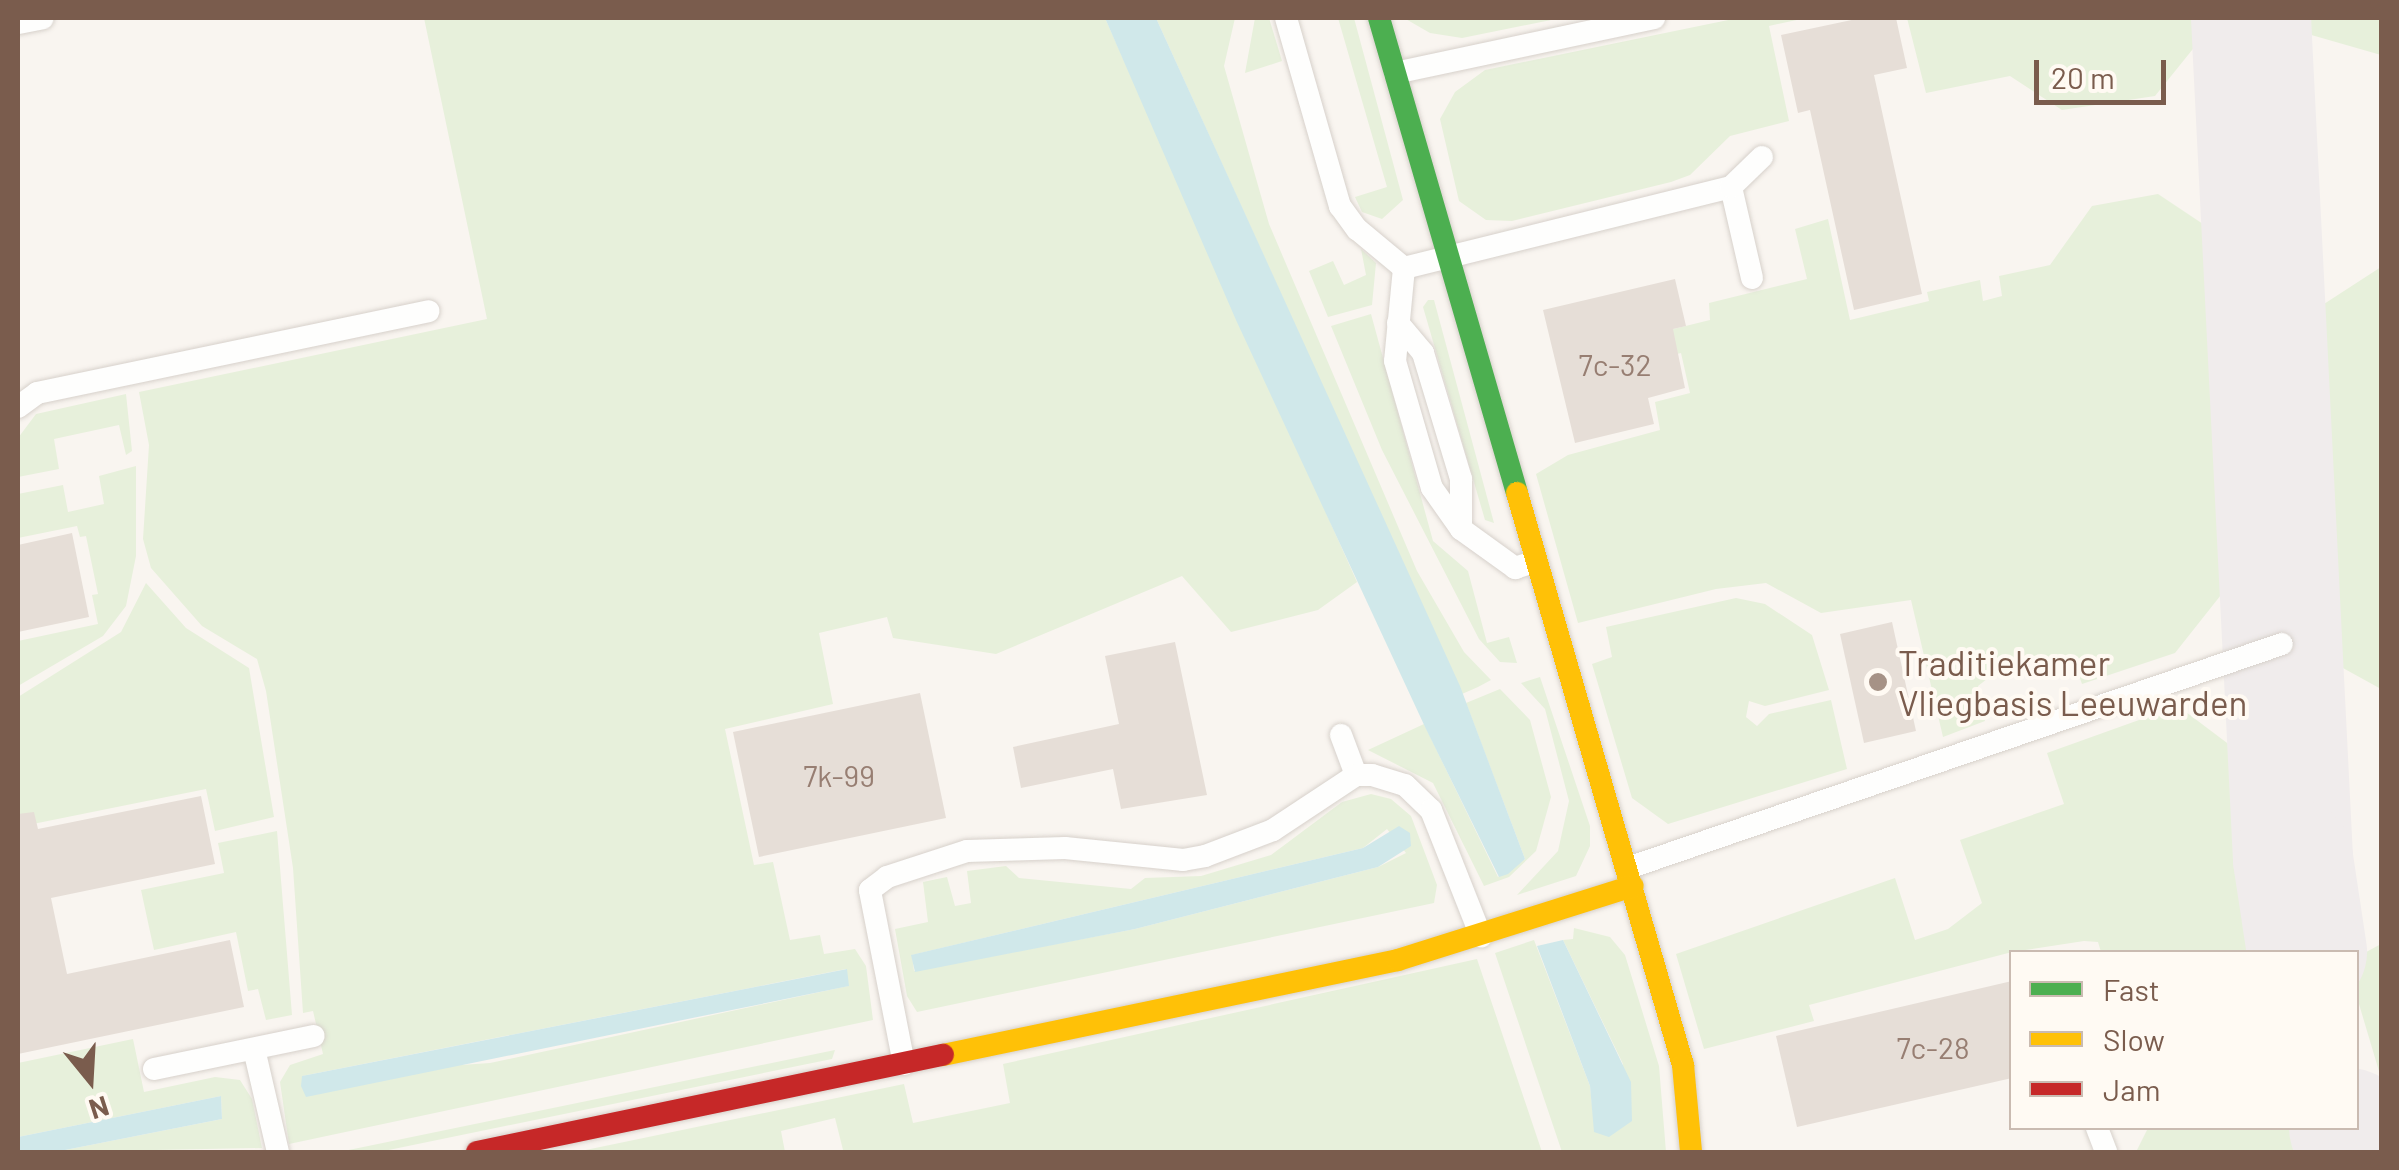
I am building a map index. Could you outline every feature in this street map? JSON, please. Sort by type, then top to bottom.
[{"type":"street","points":[[1378,18],[1683,1064],[1691,1152]]},
{"type":"street","points":[[477,1152],[1398,960],[1481,936],[1630,877]]},
{"type":"lane","points":[[18,23],[42,18]]},
{"type":"lane","points":[[1286,18],[1340,206],[1356,229],[1404,268]]},
{"type":"lane","points":[[1395,73],[1654,18]]},
{"type":"lane","points":[[1404,268],[1447,254],[1731,186],[1762,157]]},
{"type":"lane","points":[[1731,186],[1752,278]]},
{"type":"lane","points":[[1404,268],[1395,361],[1432,488],[1461,530],[1514,568],[1538,562]]},
{"type":"lane","points":[[24,399],[429,311]]},
{"type":"lane","points":[[1630,877],[2282,644]]},
{"type":"lane","points":[[1341,734],[1356,775]]},
{"type":"lane","points":[[904,1064],[870,890],[887,877],[999,846],[1183,860],[1205,856],[1274,830],[1356,775],[1404,785],[1431,810],[1470,900],[1481,936]]},
{"type":"lane","points":[[154,1069],[314,1036]]},
{"type":"lane","points":[[254,1049],[278,1152]]},
{"type":"green space","points":[[424,18],[1105,18],[1357,582],[1318,610],[1231,632],[1182,576],[996,654],[893,638],[887,617],[819,633],[833,704],[725,729],[754,865],[773,862],[790,940],[820,935],[824,954],[855,949],[866,966],[873,1020],[289,1144],[280,1082],[290,1065],[323,1054],[313,1011],[303,1013],[293,868],[266,691],[257,659],[202,626],[151,568],[143,539],[149,445],[139,392],[487,319]],"holes":[[[846,969],[848,986],[490,1063],[302,1076]]]},
{"type":"green space","points":[[1156,18],[1235,18],[1224,66],[1269,224],[1417,571],[1464,652],[1491,680],[1478,687],[1462,694]]},
{"type":"green space","points":[[1255,18],[1269,18],[1282,61],[1245,73]]},
{"type":"green space","points":[[1338,18],[1354,18],[1403,200],[1382,219],[1362,212],[1355,197],[1387,187]]},
{"type":"green space","points":[[1404,18],[1561,18],[1462,38],[1430,33]]},
{"type":"green space","points":[[1738,18],[1806,18],[1769,26],[1789,121],[1730,136],[1690,175],[1671,182],[1512,221],[1486,220],[1459,201],[1440,119],[1455,92],[1485,70]]},
{"type":"green space","points":[[1907,18],[2208,18],[2209,29],[2155,96],[2062,110],[2010,76],[1926,93]]},
{"type":"green space","points":[[2294,18],[2381,18],[2381,55],[2294,30]]},
{"type":"green space","points":[[2158,194],[2218,234],[2232,581],[2175,653],[2082,684],[2072,657],[2010,661],[1978,686],[1985,721],[1943,737],[1911,600],[1821,613],[1766,583],[1716,589],[1578,623],[1536,474],[1568,455],[1660,430],[1655,402],[1690,393],[1681,353],[1661,358],[1653,334],[1710,320],[1709,303],[1807,279],[1795,229],[1828,219],[1850,320],[1929,301],[1927,292],[1980,280],[1983,301],[2002,296],[1999,276],[2050,265],[2092,206]]},
{"type":"green space","points":[[1361,249],[1376,263],[1372,305],[1328,317],[1309,271],[1333,261],[1344,285],[1366,275]]},
{"type":"green space","points":[[2381,267],[2381,689],[2323,657],[2307,315]]},
{"type":"green space","points":[[1428,300],[1434,300],[1494,523],[1485,520],[1423,307]]},
{"type":"green space","points":[[1371,314],[1433,541],[1468,571],[1487,643],[1509,637],[1517,663],[1500,662],[1479,639],[1382,450],[1331,326]]},
{"type":"green space","points":[[126,394],[132,451],[126,455],[119,425],[54,439],[59,469],[18,477],[18,438],[36,414]]},
{"type":"green space","points":[[136,466],[136,556],[126,606],[103,636],[18,686],[18,641],[98,624],[92,595],[98,594],[86,536],[80,537],[77,526],[18,538],[18,494],[63,485],[68,512],[104,504],[99,476]]},
{"type":"green space","points":[[146,583],[186,628],[249,668],[274,817],[215,831],[206,789],[18,827],[18,697],[121,632]]},
{"type":"green space","points":[[1736,598],[1765,604],[1812,635],[1829,690],[1765,706],[1749,701],[1746,717],[1757,726],[1769,714],[1831,700],[1847,769],[1668,824],[1632,798],[1592,664],[1612,657],[1606,627]]},
{"type":"green space","points":[[1540,677],[1590,826],[1590,846],[1576,876],[1517,895],[1558,851],[1569,801],[1545,709],[1521,683]]},
{"type":"green space","points":[[1500,689],[1530,720],[1551,797],[1536,851],[1509,877],[1484,886],[1433,783],[1368,750],[1424,724],[1498,877],[1525,859],[1466,703]]},
{"type":"green space","points":[[2178,706],[2243,755],[2263,950],[2100,950],[2098,942],[2084,941],[2009,950],[1809,1005],[1814,1021],[1704,1049],[1676,954],[1895,878],[1915,940],[1948,929],[1982,903],[1960,840],[2064,804],[2047,753]]},
{"type":"green space","points":[[1371,794],[1391,799],[1411,816],[1437,885],[1434,903],[917,1012],[907,996],[895,929],[928,922],[923,882],[947,877],[955,906],[971,903],[967,871],[1006,866],[1019,878],[1131,889],[1145,878],[1201,876],[1271,855],[1342,802]],"holes":[[[1387,829],[1406,853],[1378,867],[1135,929],[914,971],[912,955],[1363,848]]]},
{"type":"green space","points":[[277,831],[292,1015],[266,1020],[258,989],[248,991],[236,932],[154,950],[141,890],[224,873],[218,843]]},
{"type":"green space","points":[[1574,928],[1610,937],[1625,955],[1659,1066],[1666,1152],[1562,1152],[1495,953],[1534,940],[1590,1086],[1595,1132],[1623,1064],[1563,940],[1573,939]]},
{"type":"green space","points":[[2381,944],[2381,1078],[2359,1004],[2359,956]]},
{"type":"green space","points":[[1477,959],[1542,1152],[836,1152],[843,1150],[835,1118],[781,1131],[785,1152],[576,1152],[904,1084],[913,1123],[1010,1103],[1003,1064]]},
{"type":"green space","points":[[133,1039],[144,1092],[215,1077],[240,1080],[252,1099],[262,1148],[55,1152],[222,1119],[221,1096],[18,1137],[18,1063]]},
{"type":"green space","points":[[835,1050],[832,1059],[379,1152],[339,1152]]},
{"type":"green space","points":[[2147,1130],[2305,1130],[2312,1152],[2136,1152]]},
{"type":"water","points":[[1105,18],[1156,18],[1460,686],[1525,859],[1508,874],[1499,877],[1426,729],[1236,320]]},
{"type":"water","points":[[1399,826],[1410,833],[1411,846],[1378,867],[1135,929],[915,972],[911,955],[1363,848]]},
{"type":"water","points":[[1563,940],[1631,1082],[1632,1121],[1609,1137],[1594,1132],[1590,1086],[1537,946]]},
{"type":"water","points":[[847,969],[849,986],[306,1097],[301,1086],[302,1076]]},
{"type":"water","points":[[221,1096],[222,1119],[55,1152],[18,1152],[18,1137]]},
{"type":"building","points":[[1861,18],[1896,18],[1907,68],[1874,75],[1922,294],[1854,310],[1810,110],[1798,113],[1781,35]]},
{"type":"building","points":[[1675,279],[1686,326],[1673,329],[1685,388],[1648,398],[1654,424],[1575,443],[1543,310]]},
{"type":"building","points":[[72,533],[89,617],[18,632],[18,545]]},
{"type":"building","points":[[1892,622],[1916,731],[1864,743],[1840,634]]},
{"type":"building","points":[[1175,642],[1207,795],[1121,809],[1113,769],[1021,788],[1013,747],[1119,724],[1105,656]]},
{"type":"building","points":[[920,693],[946,818],[759,857],[733,732]]},
{"type":"building","points":[[201,796],[215,864],[51,898],[67,974],[230,940],[244,1007],[18,1054],[18,814],[34,812],[38,829]]},
{"type":"building","points":[[2009,982],[2009,1079],[1797,1127],[1776,1036]]},
{"type":"taxiway","points":[[2251,18],[2293,859],[2307,950]]},
{"type":"taxiway","points":[[2350,1130],[2357,1152]]},
{"type":"traffic: fast","points":[[1379,18],[1517,493]]},
{"type":"traffic: slow","points":[[1517,493],[1683,1065],[1691,1152]]},
{"type":"traffic: slow","points":[[943,1055],[1398,960],[1633,886]]},
{"type":"traffic: jam","points":[[477,1152],[943,1055]]},
{"type":"place","name":"Traditiekamer Vliegbasis Leeuwarden","points":[[1878,682]]}]
